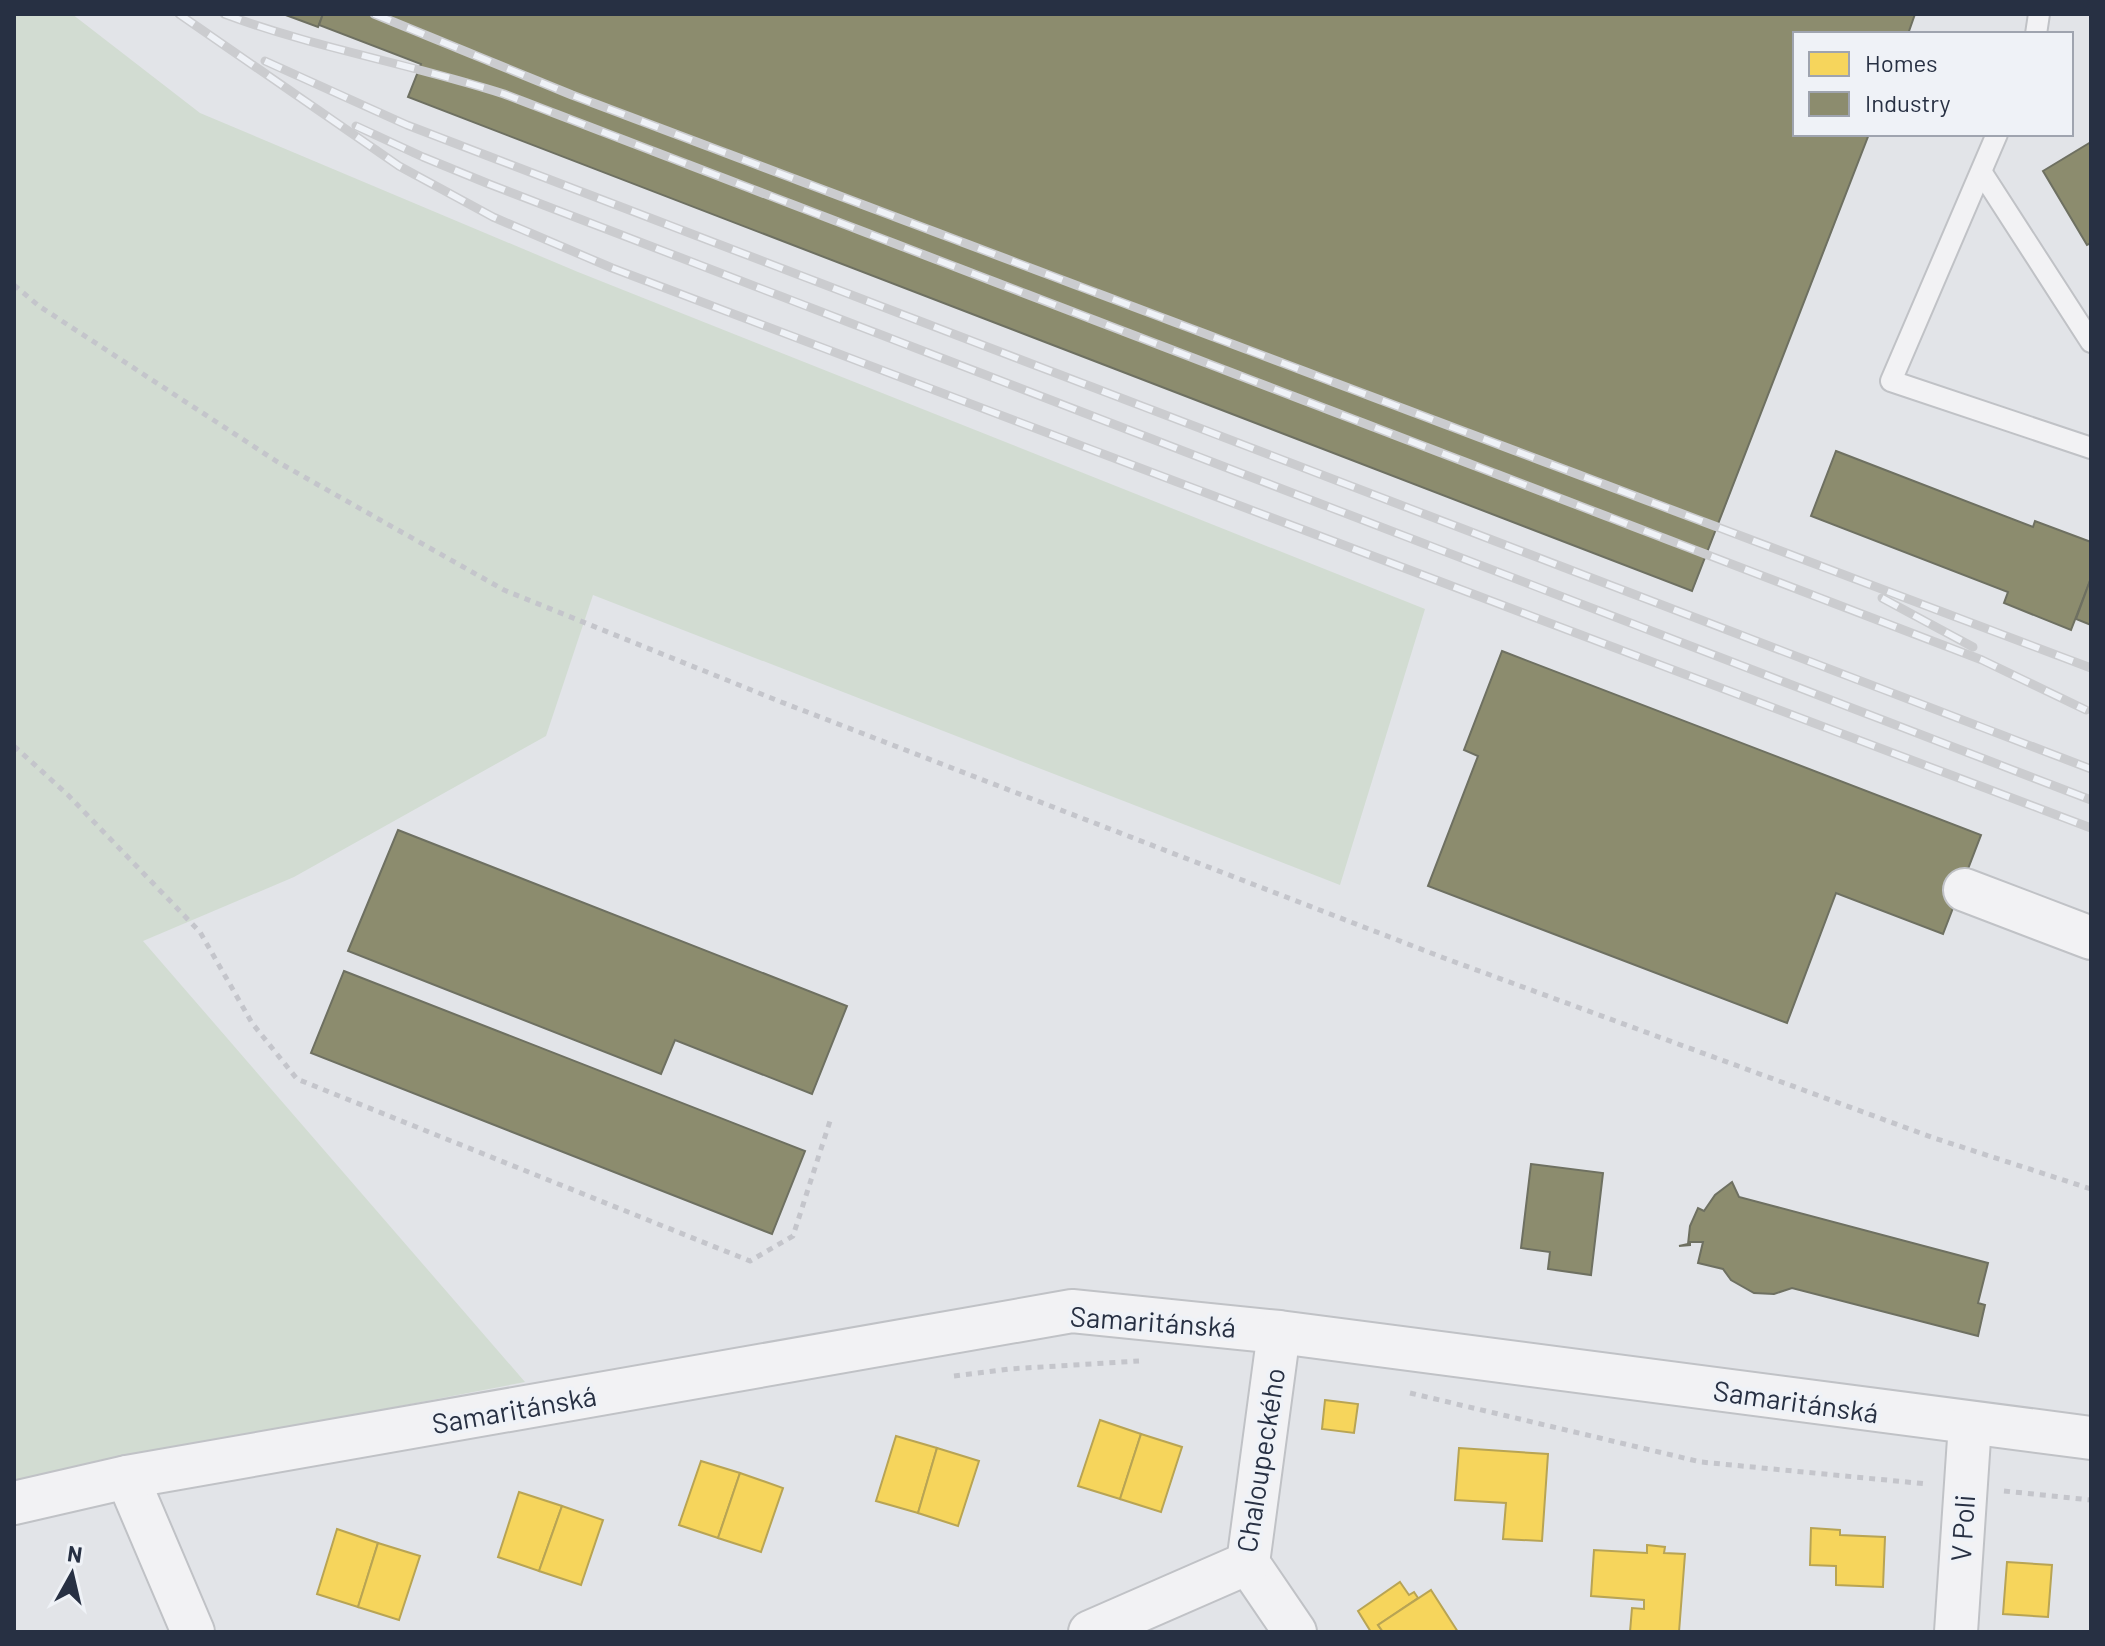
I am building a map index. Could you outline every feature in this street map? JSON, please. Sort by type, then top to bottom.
[{"type":"street","points":[[1965,890],[2091,938]]},
{"type":"street","name":"Samaritánská","points":[[14,1503],[127,1477],[1072,1311],[1279,1332],[2091,1438]]},
{"type":"street","name":"Chaloupeckého","points":[[1090,1632],[1248,1563],[1279,1332]]},
{"type":"street","name":"V Poli","points":[[1956,1632],[1970,1424]]},
{"type":"street","points":[[127,1477],[193,1632]]},
{"type":"street","points":[[1248,1563],[1295,1632]]},
{"type":"lane","points":[[1996,136],[1891,381],[2091,448]]},
{"type":"lane","points":[[1982,173],[2091,342]]},
{"type":"path","points":[[14,285],[39,306],[276,461],[504,590],[776,700],[1444,958],[1934,1138],[2091,1189]]},
{"type":"path","points":[[14,746],[68,795],[200,932],[252,1023],[297,1079],[750,1261],[793,1236],[830,1121]]},
{"type":"path","points":[[948,1377],[1009,1369],[1142,1361]]},
{"type":"path","points":[[1398,1390],[1701,1462],[2091,1500]]},
{"type":"shaded area","points":[[14,14],[72,14],[200,113],[578,272],[1425,609],[1340,885],[593,595],[546,736],[294,877],[143,941],[525,1382],[14,1480]]},
{"type":"building: Homes","points":[[1325,1400],[1358,1404],[1354,1433],[1322,1429]]},
{"type":"building: Homes","points":[[1100,1420],[1141,1434],[1120,1499],[1078,1486]]},
{"type":"building: Homes","points":[[1141,1434],[1182,1447],[1161,1512],[1120,1499]]},
{"type":"building: Homes","points":[[896,1436],[937,1448],[918,1513],[876,1501]]},
{"type":"building: Homes","points":[[937,1448],[979,1461],[958,1526],[918,1513]]},
{"type":"building: Homes","points":[[1459,1448],[1548,1454],[1542,1541],[1503,1539],[1506,1503],[1455,1500]]},
{"type":"building: Homes","points":[[701,1461],[740,1473],[718,1538],[679,1525]]},
{"type":"building: Homes","points":[[740,1473],[783,1488],[761,1552],[718,1538]]},
{"type":"building: Homes","points":[[519,1492],[562,1506],[539,1571],[498,1557]]},
{"type":"building: Homes","points":[[562,1506],[603,1520],[581,1585],[539,1571]]},
{"type":"building: Homes","points":[[1811,1528],[1840,1530],[1840,1535],[1885,1537],[1883,1587],[1836,1585],[1836,1566],[1810,1565]]},
{"type":"building: Homes","points":[[337,1529],[378,1543],[358,1607],[317,1594]]},
{"type":"building: Homes","points":[[378,1543],[420,1556],[399,1620],[358,1607]]},
{"type":"building: Homes","points":[[1647,1545],[1665,1547],[1664,1553],[1685,1554],[1679,1632],[1630,1632],[1632,1608],[1644,1609],[1644,1600],[1591,1596],[1594,1550],[1647,1553]]},
{"type":"building: Homes","points":[[2007,1562],[2052,1565],[2048,1617],[2003,1614]]},
{"type":"building: Homes","points":[[1400,1582],[1409,1595],[1414,1592],[1418,1598],[1378,1625],[1383,1632],[1371,1632],[1358,1611]]},
{"type":"building: Homes","points":[[1431,1590],[1458,1632],[1383,1632],[1378,1625]]},
{"type":"building: Industry","points":[[283,14],[323,14],[318,27]]},
{"type":"building: Industry","points":[[323,14],[1915,14],[1909,32],[1793,32],[1793,136],[1868,136],[1692,591],[408,97],[421,64],[319,25]]},
{"type":"building: Industry","points":[[2091,142],[2091,243],[2087,245],[2043,171]]},
{"type":"building: Industry","points":[[1836,451],[2033,527],[2035,521],[2091,542],[2091,578],[2071,630],[2004,603],[2008,592],[1811,516]]},
{"type":"building: Industry","points":[[2091,578],[2091,625],[2076,619]]},
{"type":"building: Industry","points":[[1502,651],[1981,835],[1943,934],[1836,893],[1787,1023],[1428,886],[1478,756],[1464,750]]},
{"type":"building: Industry","points":[[398,830],[847,1006],[812,1094],[675,1040],[661,1074],[348,951]]},
{"type":"building: Industry","points":[[344,971],[805,1151],[772,1234],[311,1053]]},
{"type":"building: Industry","points":[[1531,1164],[1603,1173],[1591,1275],[1548,1269],[1550,1252],[1521,1248]]},
{"type":"building: Industry","points":[[1732,1182],[1739,1197],[1988,1263],[1978,1303],[1985,1305],[1978,1336],[1792,1288],[1774,1294],[1754,1293],[1731,1280],[1723,1269],[1698,1263],[1703,1242],[1679,1246],[1688,1244],[1690,1226],[1698,1208],[1704,1211],[1715,1195]]},
{"type":"railway","points":[[179,14],[399,166],[493,217],[612,268],[2091,828]]},
{"type":"railway","points":[[224,14],[293,37],[504,94],[1982,660],[2086,710]]},
{"type":"railway","points":[[374,14],[572,95],[2091,668]]},
{"type":"railway","points":[[265,61],[407,125],[2091,769]]},
{"type":"railway","points":[[356,126],[489,184],[2091,800]]},
{"type":"railway","points":[[1882,598],[1973,647]]}]
